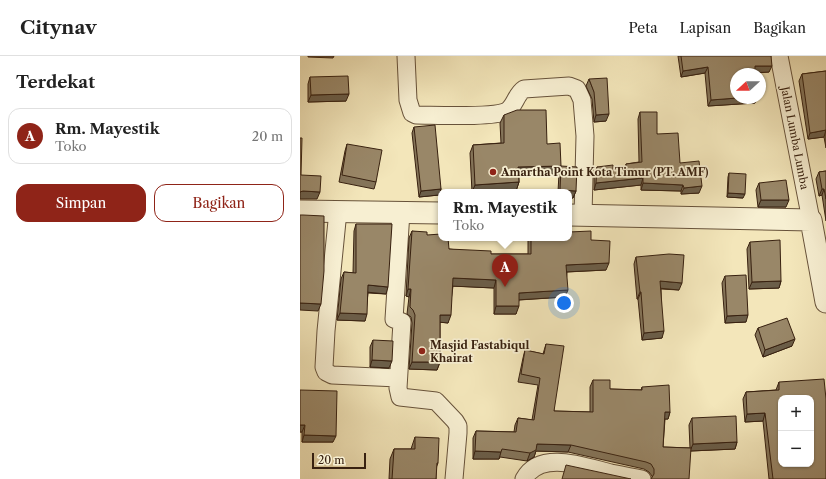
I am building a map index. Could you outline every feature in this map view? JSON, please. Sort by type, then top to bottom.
[{"type":"street","points":[[406,56],[408,100],[412,113],[416,115],[481,115],[504,112],[510,108],[520,92],[524,89],[569,86],[577,88],[582,100],[585,136],[576,215],[811,220],[824,277],[826,302]]},
{"type":"street","name":"Jalan Lumba Lumba","points":[[779,56],[811,220]]},
{"type":"street","points":[[300,211],[438,213]]},
{"type":"street","points":[[338,211],[326,331],[324,367],[326,372],[332,375],[398,378]]},
{"type":"street","points":[[401,212],[394,318],[402,322],[398,388],[400,397],[436,401],[455,421],[458,426],[454,479]]},
{"type":"street","points":[[524,479],[535,468],[542,465],[563,462],[642,479]]},
{"type":"building","points":[[681,56],[771,56],[772,66],[730,68],[730,99],[711,100],[708,67],[683,71]]},
{"type":"building","points":[[826,71],[826,130],[810,133],[802,74]]},
{"type":"building","points":[[348,76],[349,94],[311,95],[310,77]]},
{"type":"building","points":[[607,78],[609,114],[596,115],[594,92],[589,79]]},
{"type":"building","points":[[517,110],[546,110],[547,144],[560,143],[561,166],[518,167],[519,182],[475,185],[473,145],[504,143],[504,115]]},
{"type":"building","points":[[640,112],[657,112],[657,134],[678,133],[680,163],[699,161],[702,186],[684,188],[683,185],[643,183],[643,178],[596,183],[597,167],[613,165],[613,170],[627,171],[626,164],[642,162]]},
{"type":"building","points":[[435,125],[441,189],[421,191],[414,127]]},
{"type":"building","points":[[300,138],[302,138],[301,175],[321,176],[320,192],[300,192]]},
{"type":"building","points":[[347,144],[382,150],[376,182],[342,175]]},
{"type":"building","points":[[561,166],[577,167],[576,191],[572,191],[572,189],[560,189]]},
{"type":"building","points":[[826,171],[826,199],[824,189],[822,189],[819,172]]},
{"type":"building","points":[[729,173],[746,174],[745,194],[728,193]]},
{"type":"building","points":[[786,180],[789,200],[761,200],[759,183]]},
{"type":"building","points":[[300,215],[324,216],[324,271],[321,304],[300,303]]},
{"type":"building","points":[[356,224],[392,224],[388,287],[368,285],[367,314],[340,313],[344,272],[356,273]]},
{"type":"building","points":[[412,231],[427,232],[427,235],[438,234],[438,241],[448,241],[449,249],[491,251],[491,254],[531,254],[531,241],[572,241],[572,232],[591,231],[591,240],[610,241],[609,263],[566,265],[568,290],[519,293],[519,306],[496,306],[496,280],[453,278],[451,315],[440,315],[440,362],[412,362],[415,315],[410,307],[411,289],[408,289]]},
{"type":"building","points":[[780,240],[781,281],[752,282],[750,242]]},
{"type":"building","points":[[669,254],[684,255],[682,283],[660,281],[664,331],[644,333],[641,292],[636,257]]},
{"type":"building","points":[[746,275],[748,315],[727,316],[725,276]]},
{"type":"building","points":[[787,318],[795,339],[765,350],[758,328]]},
{"type":"building","points":[[373,340],[393,341],[392,361],[372,360]]},
{"type":"building","points":[[546,344],[564,346],[554,411],[593,412],[593,380],[610,380],[610,389],[642,390],[642,387],[669,385],[670,412],[665,412],[663,447],[691,448],[689,479],[651,479],[654,474],[654,469],[651,464],[571,445],[537,444],[536,450],[530,453],[502,449],[501,452],[475,451],[476,431],[516,432],[518,418],[534,420],[540,378],[521,374],[525,350],[544,354]]},
{"type":"building","points":[[824,379],[826,399],[826,479],[773,479],[765,413],[747,414],[746,392],[779,390],[779,382]]},
{"type":"building","points":[[300,390],[337,391],[336,436],[304,435],[305,425],[300,425]]},
{"type":"building","points":[[736,416],[737,442],[693,444],[692,418]]},
{"type":"building","points":[[415,437],[439,438],[436,479],[392,479],[394,449],[415,449]]},
{"type":"building","points":[[566,465],[631,479],[562,479]]},
{"type":"place","name":"Amartha Point Kota Timur (PT. AMF)","points":[[493,172]]},
{"type":"place","name":"Rm. Mayestik","points":[[505,287]]},
{"type":"place","name":"Masjid Fastabiqul Khairat","points":[[422,351]]}]
